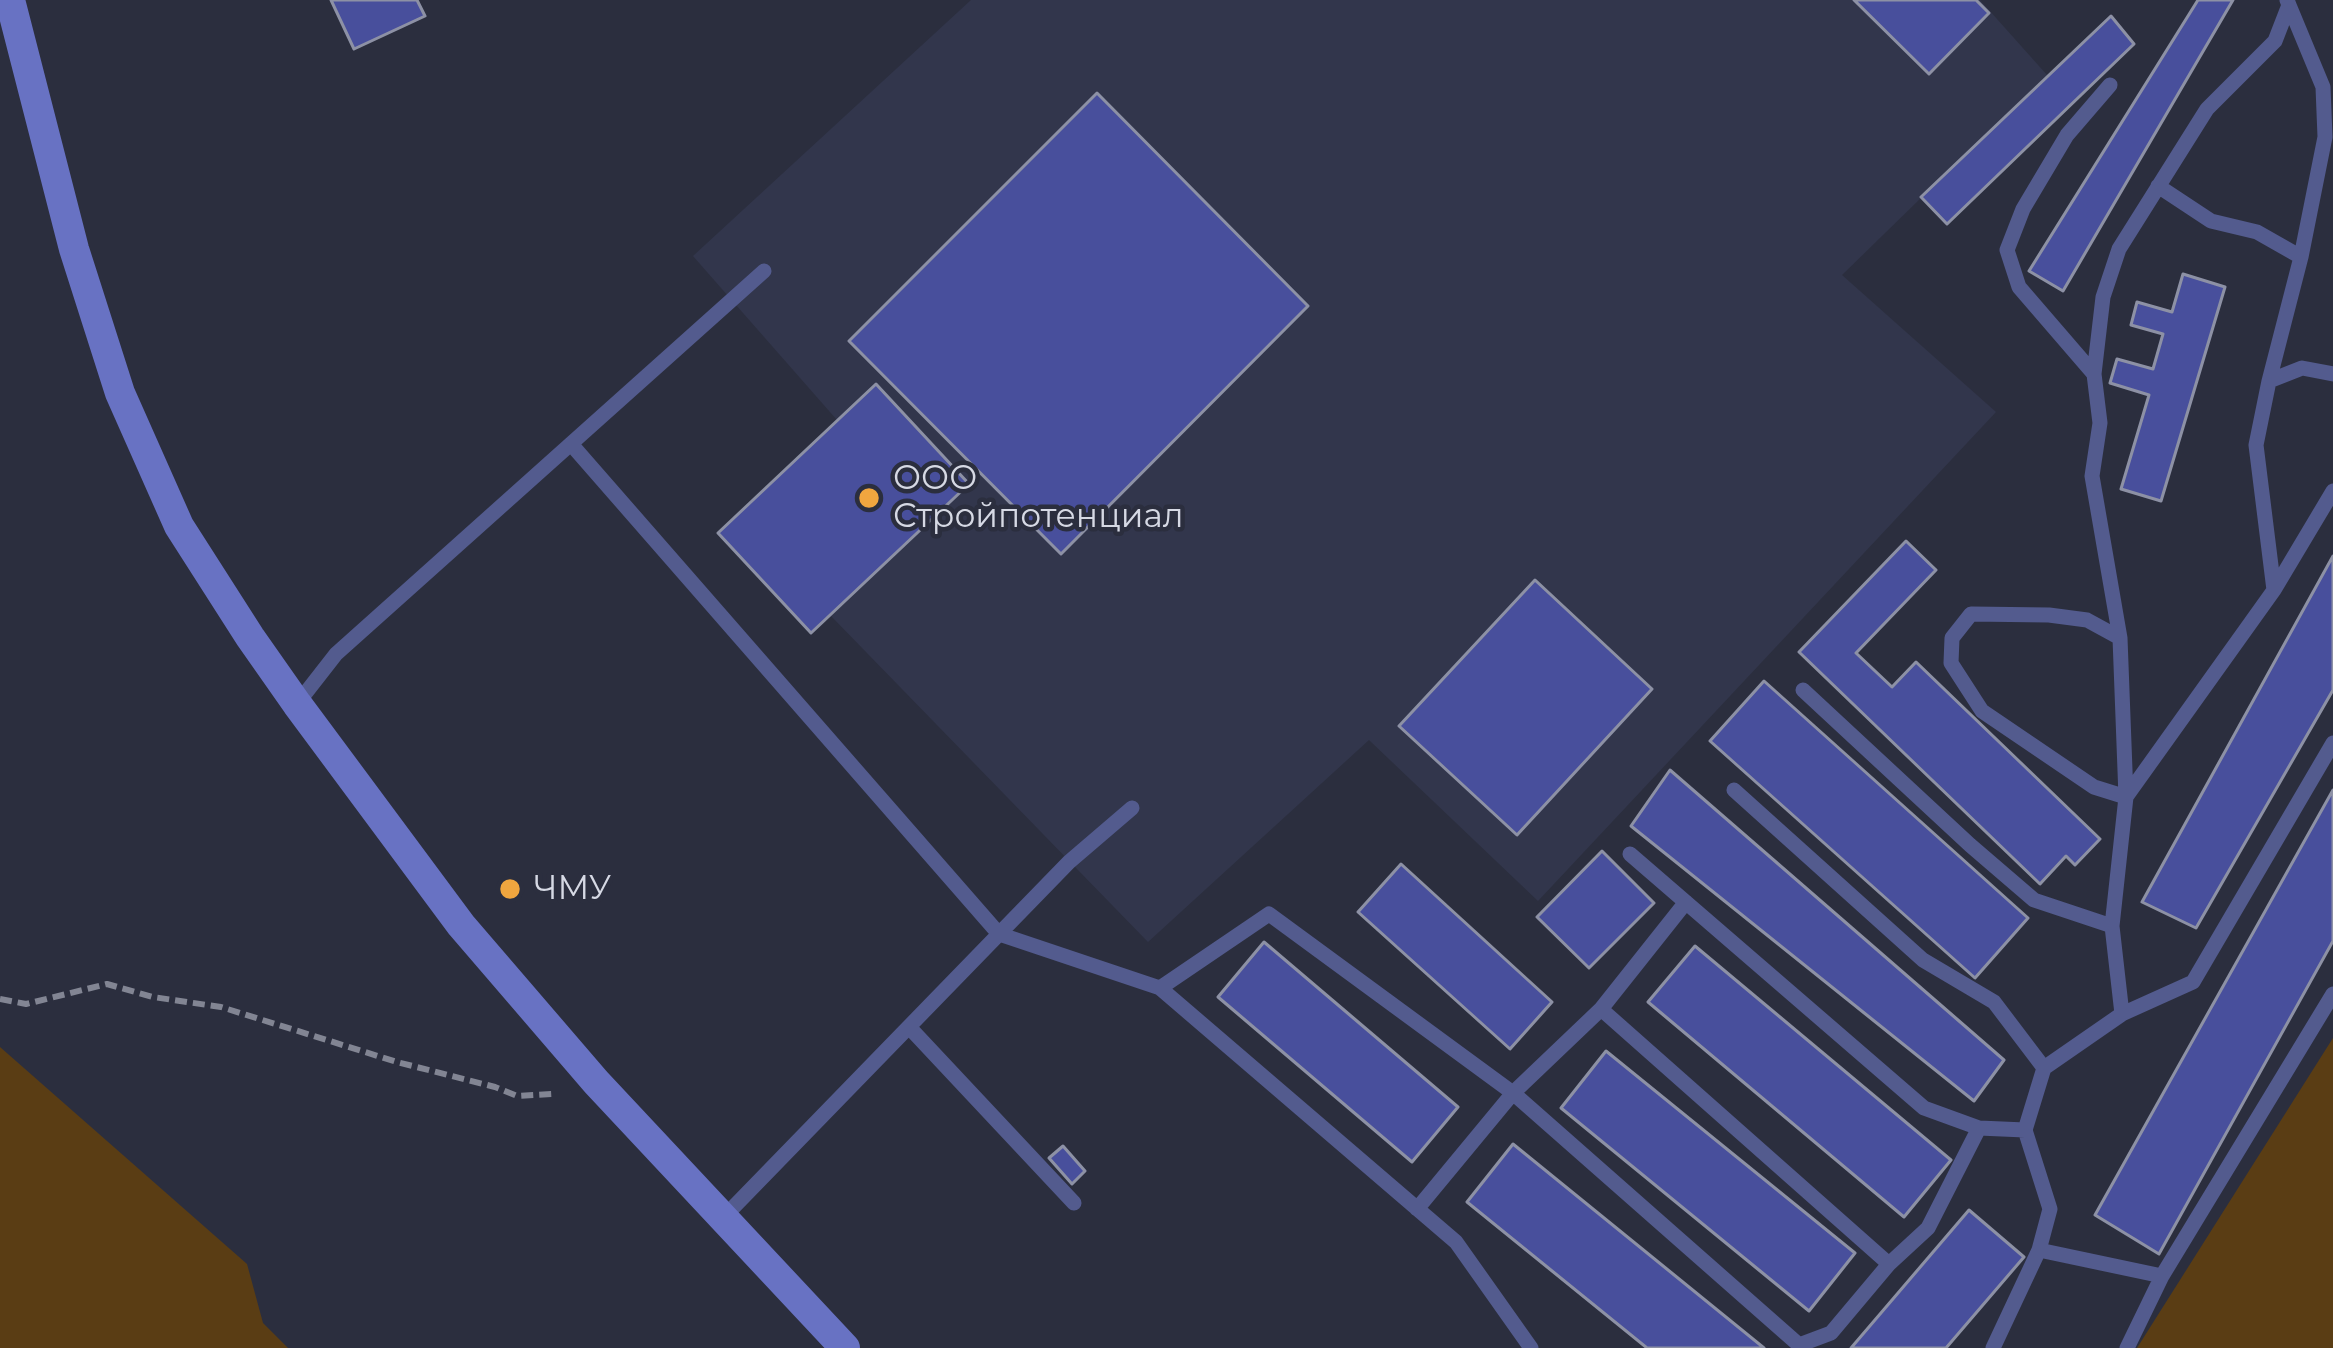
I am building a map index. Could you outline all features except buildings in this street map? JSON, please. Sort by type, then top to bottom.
[{"type":"main road","points":[[10,0],[74,248],[120,393],[179,526],[297,704],[461,925],[722,1219],[845,1348]]},
{"type":"lane","points":[[2122,1014],[2112,926],[2126,797],[2120,638],[2092,476],[2100,423],[2094,374],[2103,297],[2119,249],[2206,109],[2275,41],[2288,2]]},
{"type":"lane","points":[[2274,590],[2256,445],[2326,137],[2323,87],[2288,2]]},
{"type":"lane","points":[[2094,374],[2019,287],[2008,250],[2023,209],[2067,135],[2110,85]]},
{"type":"lane","points":[[2158,186],[2211,221],[2258,232],[2301,257]]},
{"type":"lane","points":[[297,704],[336,654],[764,271]]},
{"type":"lane","points":[[2269,381],[2302,368],[2333,374]]},
{"type":"lane","points":[[571,444],[999,934],[1160,988],[1456,1242],[1531,1348]]},
{"type":"lane","points":[[2126,797],[2274,590],[2333,491]]},
{"type":"lane","points":[[2120,638],[2087,620],[1971,614],[1952,638],[1951,663],[1982,711],[2094,787],[2126,797]]},
{"type":"lane","points":[[1804,690],[2034,900],[2112,926]]},
{"type":"lane","points":[[1993,1348],[2038,1250],[2050,1209],[2025,1130],[2044,1068],[2122,1014],[2193,982],[2333,743]]},
{"type":"lane","points":[[1734,790],[1923,960],[1994,1002],[2044,1068]]},
{"type":"lane","points":[[722,1219],[1070,862],[1132,808]]},
{"type":"lane","points":[[1630,854],[1924,1108],[1979,1128],[2025,1130]]},
{"type":"lane","points":[[1417,1209],[1513,1093],[1600,1009],[1685,902]]},
{"type":"lane","points":[[1160,988],[1269,914],[1513,1093],[1799,1347],[1831,1333],[1889,1264],[1928,1228],[1979,1128]]},
{"type":"lane","points":[[2127,1348],[2162,1276],[2333,994]]},
{"type":"lane","points":[[1600,1009],[1889,1264]]},
{"type":"lane","points":[[909,1027],[1074,1203]]},
{"type":"lane","points":[[2038,1250],[2162,1276]]},
{"type":"path","points":[[0,999],[26,1004],[107,984],[220,1007],[517,1096],[554,1094]]},
{"type":"shaded area","points":[[971,0],[1980,0],[2047,75],[1842,275],[1996,412],[1538,901],[1369,740],[1148,942],[831,616],[811,633],[718,533],[837,420],[693,256]]},
{"type":"shaded area","points":[[2333,1038],[2333,1348],[2137,1348]]},
{"type":"shaded area","points":[[0,1047],[247,1264],[263,1323],[288,1348],[0,1348]]},
{"type":"place","name":"ООО Стройпотенциал","points":[[869,498]]},
{"type":"place","name":"ЧМУ","points":[[510,889]]}]
